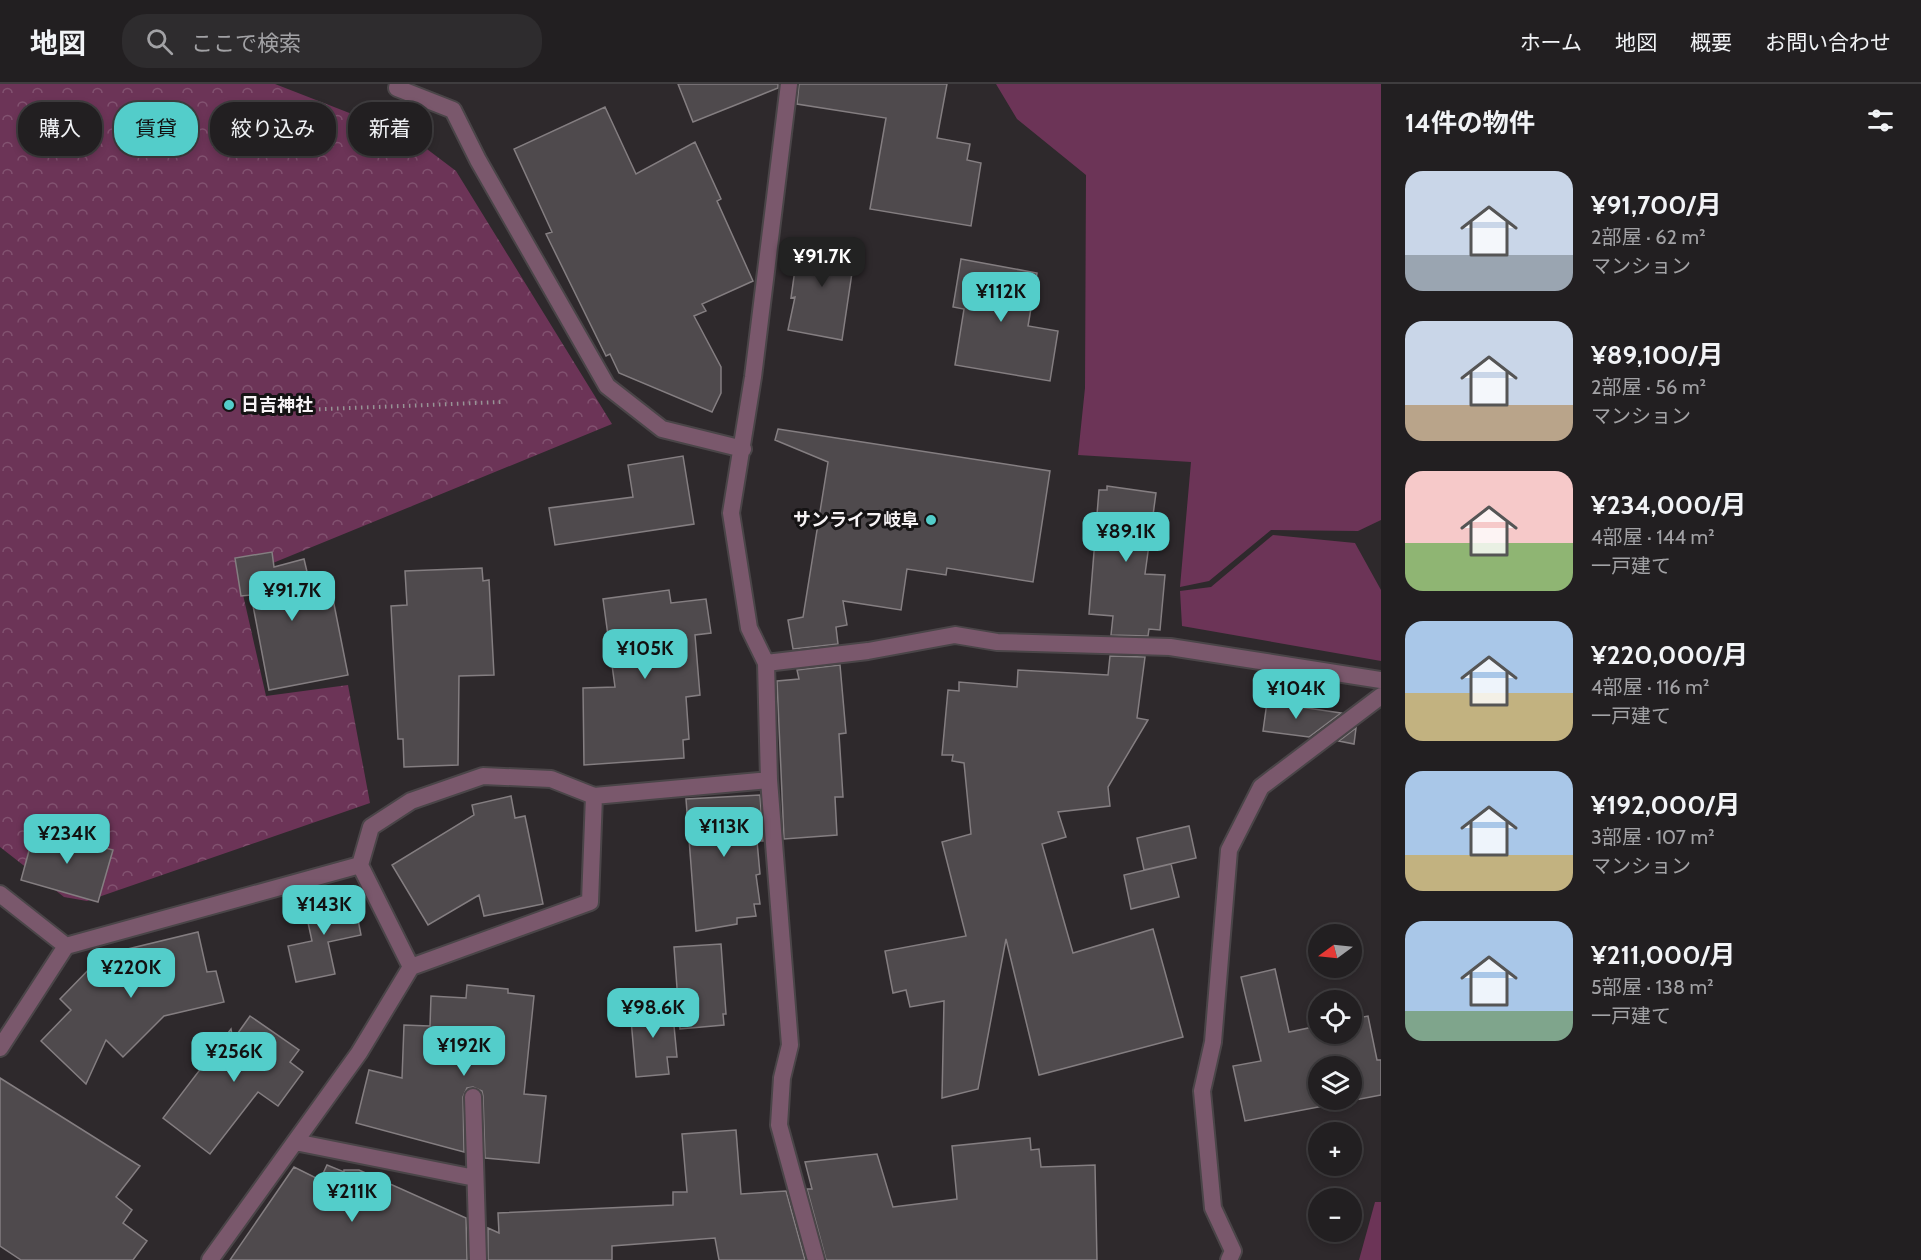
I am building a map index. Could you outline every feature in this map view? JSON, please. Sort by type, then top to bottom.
[{"type":"street","points":[[398,84],[397,88],[453,110],[478,160],[607,386],[662,429],[743,449]]},
{"type":"street","points":[[789,84],[743,449],[731,513],[749,628],[766,663],[769,780],[790,1045],[782,1077],[779,1125],[816,1260]]},
{"type":"street","points":[[766,663],[868,651],[954,635],[997,642],[1170,647],[1381,680]]},
{"type":"street","points":[[1229,1260],[1233,1251],[1214,1208],[1202,1091],[1213,1042],[1228,850],[1261,787],[1381,696]]},
{"type":"street","points":[[411,967],[360,865],[371,827],[411,801],[483,776],[551,779],[594,796],[769,780]]},
{"type":"street","points":[[210,1260],[359,1053],[411,967],[590,902],[594,796]]},
{"type":"street","points":[[0,1048],[66,946],[360,865]]},
{"type":"street","points":[[0,894],[66,946]]},
{"type":"street","points":[[473,1098],[478,1260]]},
{"type":"street","points":[[295,1142],[475,1178]]},
{"type":"path","points":[[301,410],[502,402]]},
{"type":"green space","points":[[0,84],[275,84],[321,102],[210,102],[210,156],[336,156],[336,108],[348,112],[348,156],[432,156],[432,153],[456,171],[612,424],[239,577],[266,696],[348,685],[370,803],[87,901],[64,897],[0,847]]},
{"type":"green space","points":[[996,84],[1381,84],[1381,520],[1358,531],[1271,530],[1209,581],[1180,587],[1191,462],[1078,455],[1085,388],[1086,175],[1017,119]]},
{"type":"green space","points":[[1273,535],[1355,543],[1381,590],[1381,661],[1182,626],[1180,591],[1211,587]]},
{"type":"green space","points":[[1375,1202],[1381,1202],[1381,1260],[1359,1260]]},
{"type":"building","points":[[678,84],[778,84],[778,88],[693,122]]},
{"type":"building","points":[[799,84],[947,84],[937,138],[970,144],[967,160],[981,163],[971,226],[870,209],[886,118],[797,104]]},
{"type":"building","points":[[605,107],[636,174],[695,142],[721,199],[717,201],[753,281],[702,304],[706,311],[694,316],[721,367],[721,393],[712,412],[619,373],[610,354],[606,356],[546,234],[552,232],[514,149]]},
{"type":"building","points":[[807,238],[856,246],[842,340],[788,330],[795,297],[791,298],[798,248],[805,249]]},
{"type":"building","points":[[961,259],[1037,273],[1028,326],[1058,331],[1050,381],[955,365],[964,309],[953,307]]},
{"type":"building","name":"サンライフ岐阜","points":[[778,429],[1050,471],[1033,582],[947,568],[946,575],[907,569],[901,610],[843,601],[847,625],[836,627],[838,644],[793,649],[788,620],[803,617],[828,462],[775,440]]},
{"type":"building","points":[[683,456],[694,524],[555,545],[549,508],[633,497],[628,465]]},
{"type":"building","points":[[1107,486],[1156,493],[1145,574],[1165,575],[1160,630],[1149,629],[1148,636],[1111,635],[1113,616],[1089,614],[1099,490],[1107,490]]},
{"type":"building","points":[[272,552],[274,567],[304,559],[312,593],[331,589],[348,675],[269,690],[251,595],[241,596],[235,558]]},
{"type":"building","points":[[482,568],[483,581],[489,580],[494,675],[459,676],[458,765],[404,767],[403,739],[398,739],[391,606],[407,605],[405,571]]},
{"type":"building","points":[[669,590],[671,603],[706,599],[711,633],[695,635],[700,695],[686,697],[689,739],[683,740],[684,758],[584,765],[583,688],[615,687],[603,599]]},
{"type":"building","points":[[1110,656],[1145,657],[1137,718],[1148,720],[1108,787],[1110,806],[1058,812],[1066,837],[1042,844],[1073,953],[1153,929],[1183,1037],[1039,1075],[1006,939],[978,1089],[942,1098],[944,1001],[910,1007],[906,990],[893,993],[885,951],[966,936],[942,842],[971,834],[964,763],[952,761],[953,755],[942,755],[948,690],[959,691],[959,682],[1017,687],[1018,670],[1108,675]]},
{"type":"building","points":[[840,665],[846,733],[839,734],[843,797],[835,797],[837,835],[784,839],[777,681],[799,679],[797,670]]},
{"type":"building","points":[[1267,702],[1341,713],[1309,737],[1263,731]]},
{"type":"building","points":[[1356,728],[1354,744],[1339,741]]},
{"type":"building","points":[[760,795],[763,841],[757,841],[760,874],[756,875],[760,904],[754,904],[756,916],[737,918],[737,924],[696,931],[686,799]]},
{"type":"building","points":[[511,796],[515,818],[525,816],[543,904],[484,916],[479,895],[428,925],[392,865],[474,815],[472,805]]},
{"type":"building","points":[[1189,826],[1196,858],[1144,870],[1137,838]]},
{"type":"building","points":[[35,829],[113,850],[98,902],[21,880]]},
{"type":"building","points":[[1171,864],[1179,897],[1131,909],[1124,875]]},
{"type":"building","points":[[353,894],[361,935],[328,942],[335,974],[296,982],[288,946],[312,941],[304,904]]},
{"type":"building","points":[[198,932],[207,972],[216,971],[224,1002],[164,1016],[123,1057],[106,1040],[86,1084],[41,1041],[71,1010],[60,999],[103,955]]},
{"type":"building","points":[[721,944],[726,1014],[723,1014],[724,1025],[680,1029],[674,947]]},
{"type":"building","points":[[1275,969],[1289,1032],[1308,1028],[1308,1044],[1362,1044],[1362,1017],[1368,1016],[1377,1060],[1381,1060],[1381,1095],[1362,1099],[1362,1056],[1308,1056],[1308,1109],[1245,1121],[1233,1066],[1261,1061],[1241,977]]},
{"type":"building","points":[[467,985],[508,989],[508,993],[534,996],[524,1094],[546,1096],[539,1163],[485,1158],[483,1096],[482,1091],[473,1087],[467,1088],[463,1097],[464,1152],[356,1123],[369,1070],[402,1078],[404,1025],[430,1026],[431,996],[466,998]]},
{"type":"building","points":[[672,1005],[677,1057],[667,1057],[669,1074],[636,1077],[630,1008]]},
{"type":"building","points":[[250,1016],[299,1050],[290,1062],[303,1072],[278,1106],[258,1092],[210,1154],[163,1118],[231,1029],[233,1040]]},
{"type":"building","points":[[0,1078],[140,1166],[116,1197],[132,1210],[123,1223],[147,1241],[133,1260],[21,1260],[0,1246]]},
{"type":"building","points":[[736,1130],[741,1194],[786,1191],[805,1260],[719,1260],[715,1238],[612,1246],[612,1260],[488,1260],[488,1228],[499,1233],[498,1213],[673,1205],[673,1192],[687,1192],[682,1134]]},
{"type":"building","points":[[1030,1138],[1031,1150],[1039,1149],[1041,1167],[1095,1165],[1097,1260],[826,1260],[807,1189],[812,1189],[805,1162],[877,1154],[893,1207],[957,1199],[952,1146]]},
{"type":"building","points":[[327,1165],[344,1172],[344,1170],[359,1170],[466,1218],[467,1260],[230,1260],[294,1167],[320,1180]]},
{"type":"place","name":"日吉神社","points":[[229,405]]},
{"type":"place","name":"サンライフ岐阜","points":[[931,520]]}]
